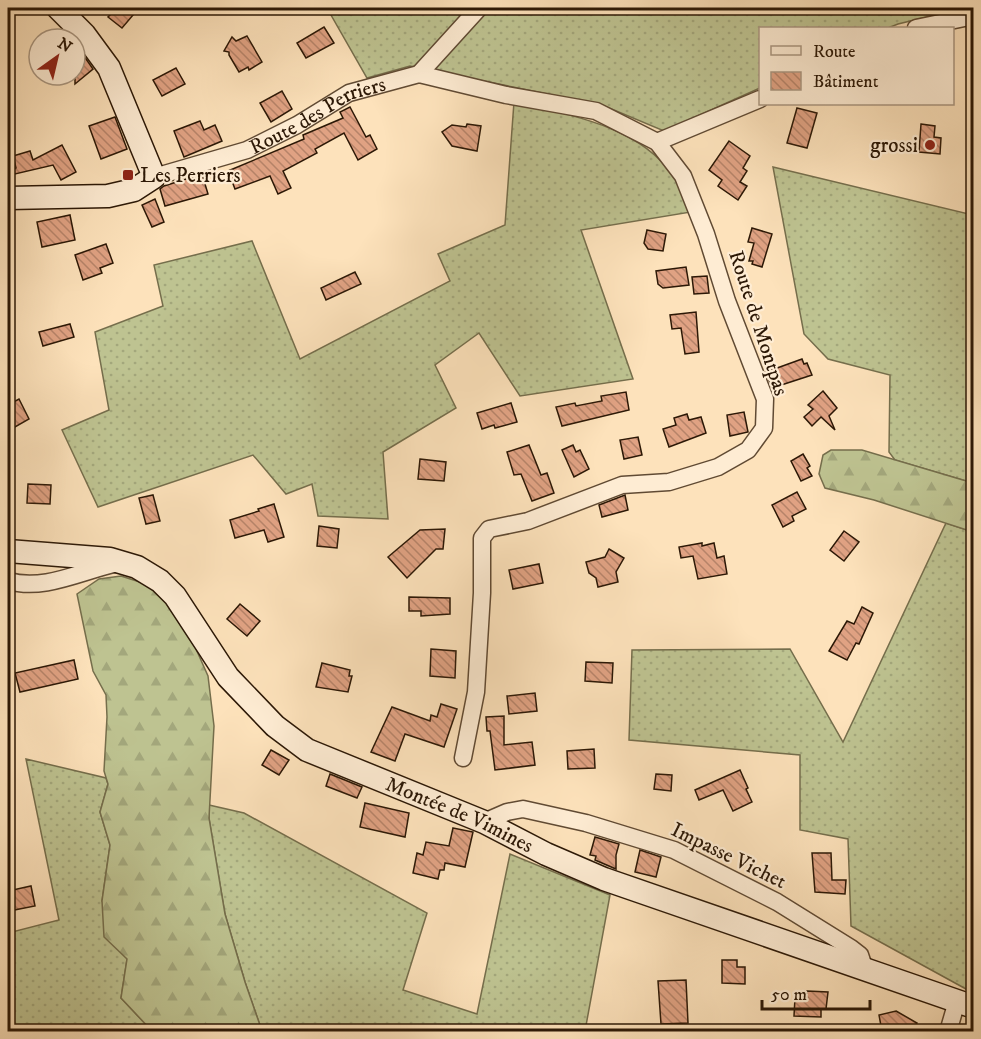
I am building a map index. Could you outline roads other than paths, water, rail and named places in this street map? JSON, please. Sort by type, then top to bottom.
[{"type":"street","points":[[58,8],[84,34],[109,68],[154,177]]},
{"type":"street","points":[[419,75],[479,8]]},
{"type":"street","points":[[921,27],[974,16]]},
{"type":"street","name":"Route des Perriers","points":[[8,198],[108,196],[134,190],[154,177],[247,150],[297,125],[349,93],[419,75]]},
{"type":"street","name":"Route de Montpas","points":[[419,75],[506,95],[596,111],[657,142],[683,176],[706,234],[727,301],[765,399],[764,428],[748,450],[718,467],[669,482],[622,485],[528,521],[489,529],[482,537],[482,593],[476,692],[463,758]]},
{"type":"street","points":[[657,142],[759,99]]},
{"type":"street","name":"Montée de Vimines","points":[[8,551],[110,559],[124,562],[160,581],[175,596],[228,677],[269,720],[307,750],[484,822],[546,854],[604,879],[965,1004]]},
{"type":"street","points":[[8,581],[19,584],[48,584],[87,570],[124,562]]},
{"type":"street","name":"Impasse Vichet","points":[[484,822],[507,812],[523,809],[586,823],[675,850],[777,902],[851,948],[860,955],[865,970]]},
{"type":"street","points":[[948,1032],[965,1004]]},
{"type":"place","name":"grossi","points":[[930,145]]},
{"type":"place","name":"Les Perriers","points":[[128,175]]}]
